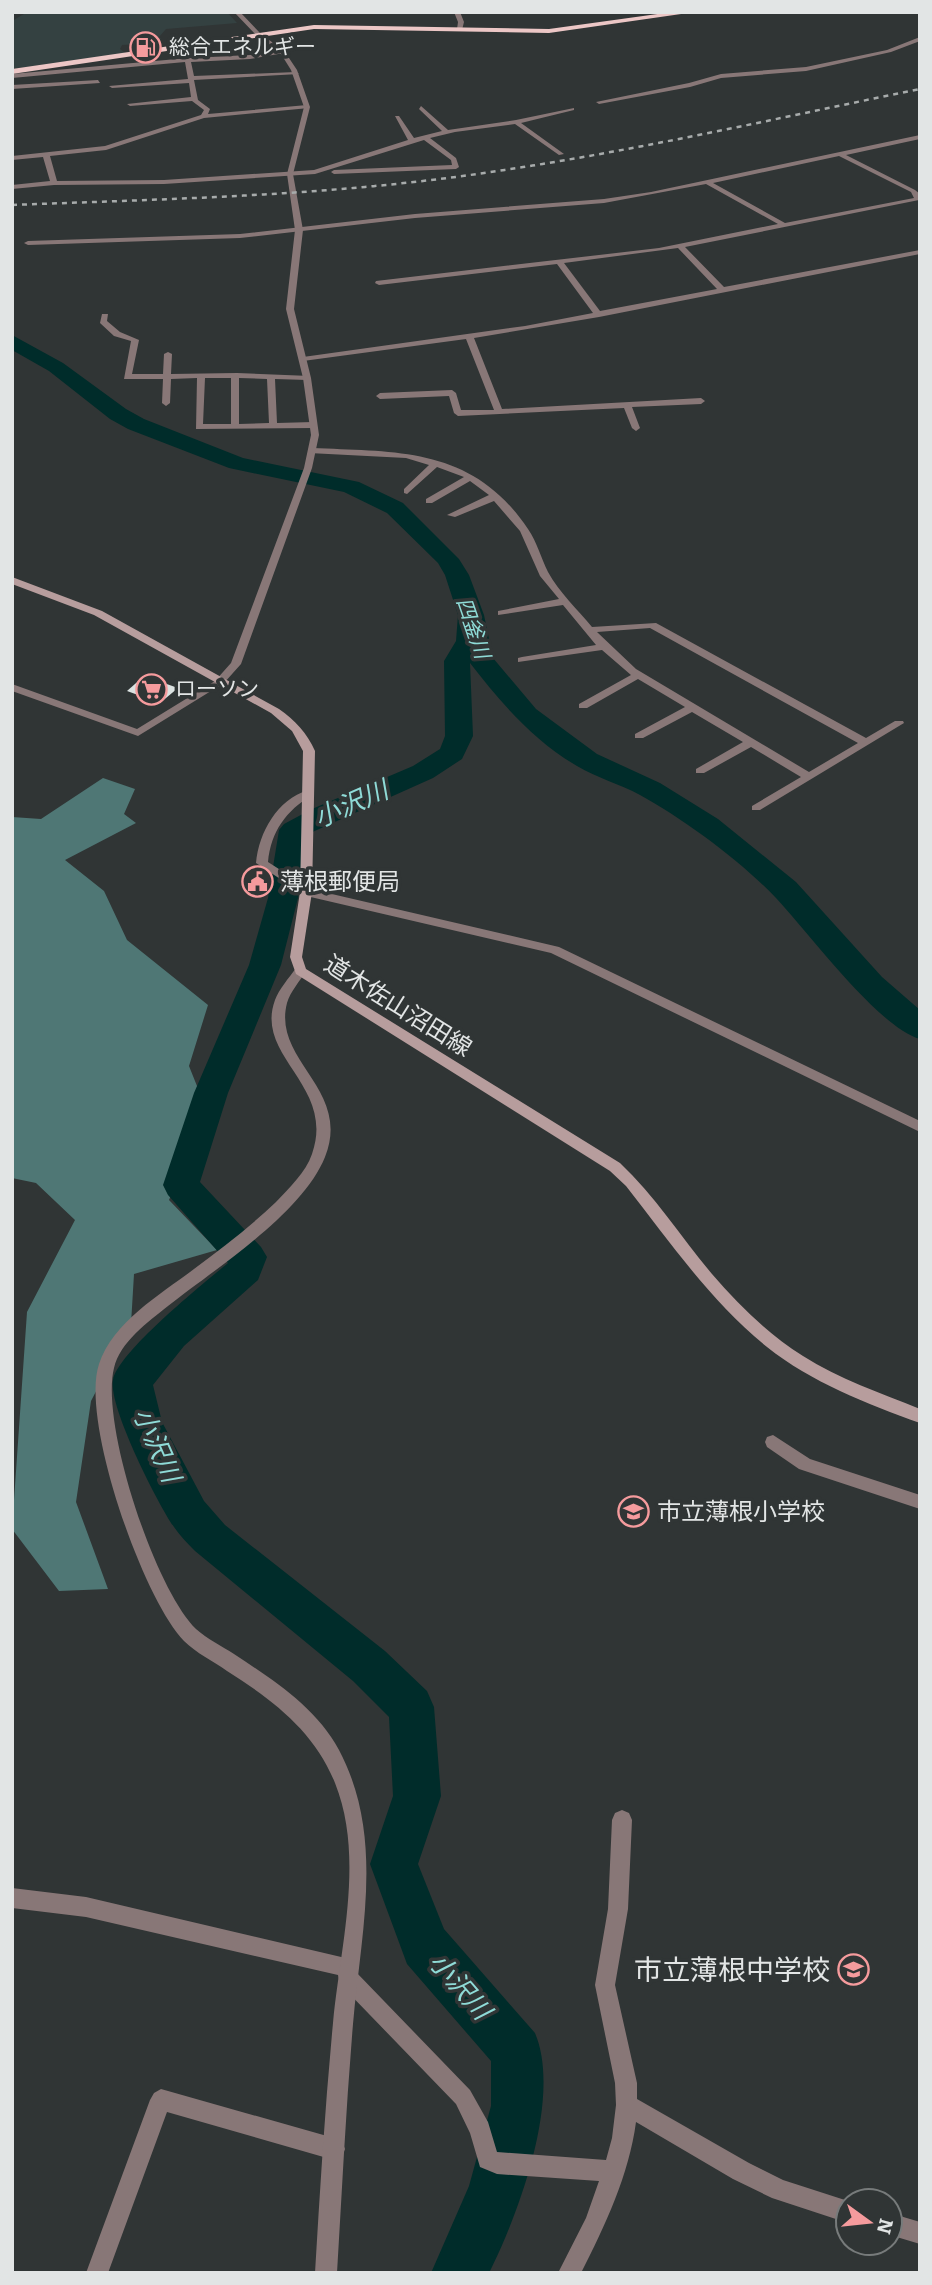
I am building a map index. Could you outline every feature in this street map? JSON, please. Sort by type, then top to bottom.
[{"type":"highway","points":[[12,74],[258,34],[350,26],[561,30],[691,12]]},
{"type":"main road","name":"道木佐山沼田線","points":[[12,580],[97,613],[275,711],[296,727],[309,751],[304,890],[296,957],[300,971],[615,1167],[631,1182],[723,1297],[751,1326],[799,1362],[920,1416]]},
{"type":"street","points":[[12,12],[23,12]]},
{"type":"street","points":[[12,687],[138,733],[220,681],[239,657],[308,468],[315,435],[307,378],[290,309],[299,230],[290,174],[307,107],[296,74],[282,52],[258,34],[237,12]]},
{"type":"street","points":[[457,12],[461,22],[460,29]]},
{"type":"street","points":[[599,102],[690,85],[720,76],[806,69],[889,51],[920,38]]},
{"type":"street","points":[[12,74],[250,57],[282,52]]},
{"type":"street","points":[[188,60],[195,99],[208,110],[202,116]]},
{"type":"street","points":[[112,86],[296,74]]},
{"type":"street","points":[[12,87],[98,82]]},
{"type":"street","points":[[130,104],[195,99]]},
{"type":"street","points":[[13,153],[106,148],[202,116],[307,107]]},
{"type":"street","points":[[421,108],[447,132]]},
{"type":"street","points":[[314,172],[425,137],[572,110]]},
{"type":"street","points":[[397,117],[412,141]]},
{"type":"street","points":[[516,122],[561,154]]},
{"type":"street","points":[[12,187],[54,183],[164,182],[314,172],[456,167],[454,159],[425,137]]},
{"type":"street","points":[[28,243],[111,242],[299,230],[415,216],[604,201],[708,183],[920,137]]},
{"type":"street","points":[[46,153],[54,183]]},
{"type":"street","points":[[379,283],[680,246],[864,207],[910,201],[919,197],[907,188],[840,154]]},
{"type":"street","points":[[708,183],[782,224]]},
{"type":"street","points":[[680,246],[722,290]]},
{"type":"street","points":[[303,359],[599,315],[920,251]]},
{"type":"street","points":[[558,261],[599,315]]},
{"type":"street","points":[[104,316],[103,321],[117,334],[135,340],[127,377],[235,375],[307,378]]},
{"type":"street","points":[[469,336],[499,412]]},
{"type":"street","points":[[166,403],[168,354]]},
{"type":"street","points":[[201,375],[199,427],[313,425]]},
{"type":"street","points":[[235,375],[235,427]]},
{"type":"street","points":[[271,377],[272,426]]},
{"type":"street","points":[[380,396],[452,393],[458,413],[701,401]]},
{"type":"street","points":[[627,405],[636,428]]},
{"type":"street","points":[[312,451],[407,455],[470,477],[495,497],[524,530],[545,576],[604,647],[638,675],[809,777]]},
{"type":"street","points":[[407,491],[435,464]]},
{"type":"street","points":[[429,501],[470,477]]},
{"type":"street","points":[[452,515],[495,497]]},
{"type":"street","points":[[502,613],[566,601]]},
{"type":"street","points":[[589,630],[652,625],[866,743]]},
{"type":"street","points":[[522,660],[604,647]]},
{"type":"street","points":[[583,705],[638,675]]},
{"type":"street","points":[[639,736],[693,708]]},
{"type":"street","points":[[757,808],[899,723]]},
{"type":"street","points":[[700,771],[751,742]]},
{"type":"street","points":[[309,793],[291,803],[274,821],[262,843],[262,863],[304,890],[555,950],[920,1127]]},
{"type":"street","points":[[300,971],[284,988],[277,1013],[277,1028],[282,1043],[313,1087],[323,1107],[324,1140],[319,1155],[295,1194],[146,1314],[120,1340],[106,1364],[101,1385],[102,1408],[135,1532],[158,1588],[175,1618],[191,1636],[281,1696],[314,1727],[334,1760],[352,1802],[357,1844],[357,1894],[347,1972],[326,2273]]},
{"type":"street","points":[[774,1442],[805,1464],[920,1502]]},
{"type":"street","points":[[569,2273],[595,2223],[613,2171],[623,2138],[627,2105],[626,2083],[606,1986],[607,1965],[618,1909],[622,1820]]},
{"type":"street","points":[[12,1898],[86,1907],[347,1972],[463,2097],[480,2130],[488,2159],[497,2163],[613,2171]]},
{"type":"street","points":[[97,2273],[161,2100],[334,2149]]},
{"type":"street","points":[[627,2105],[741,2171],[780,2190],[834,2207]]},
{"type":"shaded area","points":[[227,12],[237,23],[166,29],[159,37],[161,39],[154,40],[153,43],[122,45],[120,49],[125,53],[12,69],[12,21],[24,14]]},
{"type":"shaded area","points":[[103,778],[135,789],[124,814],[136,823],[65,860],[104,891],[127,940],[208,1005],[189,1066],[207,1111],[169,1200],[217,1250],[134,1274],[131,1324],[91,1401],[76,1502],[108,1589],[59,1591],[12,1529],[27,1312],[75,1220],[36,1183],[12,1178],[12,817],[41,819]]},
{"type":"building","name":"ローソン","points":[[144,676],[178,688],[160,703],[127,691]]},
{"type":"waterway","name":"四釜川","points":[[12,341],[56,367],[118,414],[136,424],[237,463],[351,487],[395,508],[447,559],[457,575],[471,615]]},
{"type":"waterway","name":"小沢川","points":[[459,2273],[476,2240],[496,2186],[518,2106],[517,2051],[425,1946],[394,1864],[417,1796],[411,1707],[369,1666],[210,1538],[189,1514],[142,1424],[132,1381],[170,1335],[245,1270],[248,1257],[181,1185],[211,1093],[265,965],[283,898],[294,830],[322,815],[423,772],[452,753],[459,736],[457,661],[469,641],[471,615]]},
{"type":"waterway","name":"四釜川","points":[[471,615],[480,659],[526,715],[587,760],[650,789],[708,825],[785,889],[871,985],[920,1028]]},
{"type":"railway","points":[[12,205],[245,196],[477,174],[699,135],[920,89]]},
{"type":"place","name":"総合エネルギー","points":[[146,47]]},
{"type":"place","name":"ローソン","points":[[152,689]]},
{"type":"place","name":"薄根郵便局","points":[[257,882]]},
{"type":"place","name":"市立薄根小学校","points":[[634,1512]]},
{"type":"place","name":"市立薄根中学校","points":[[853,1970]]}]
